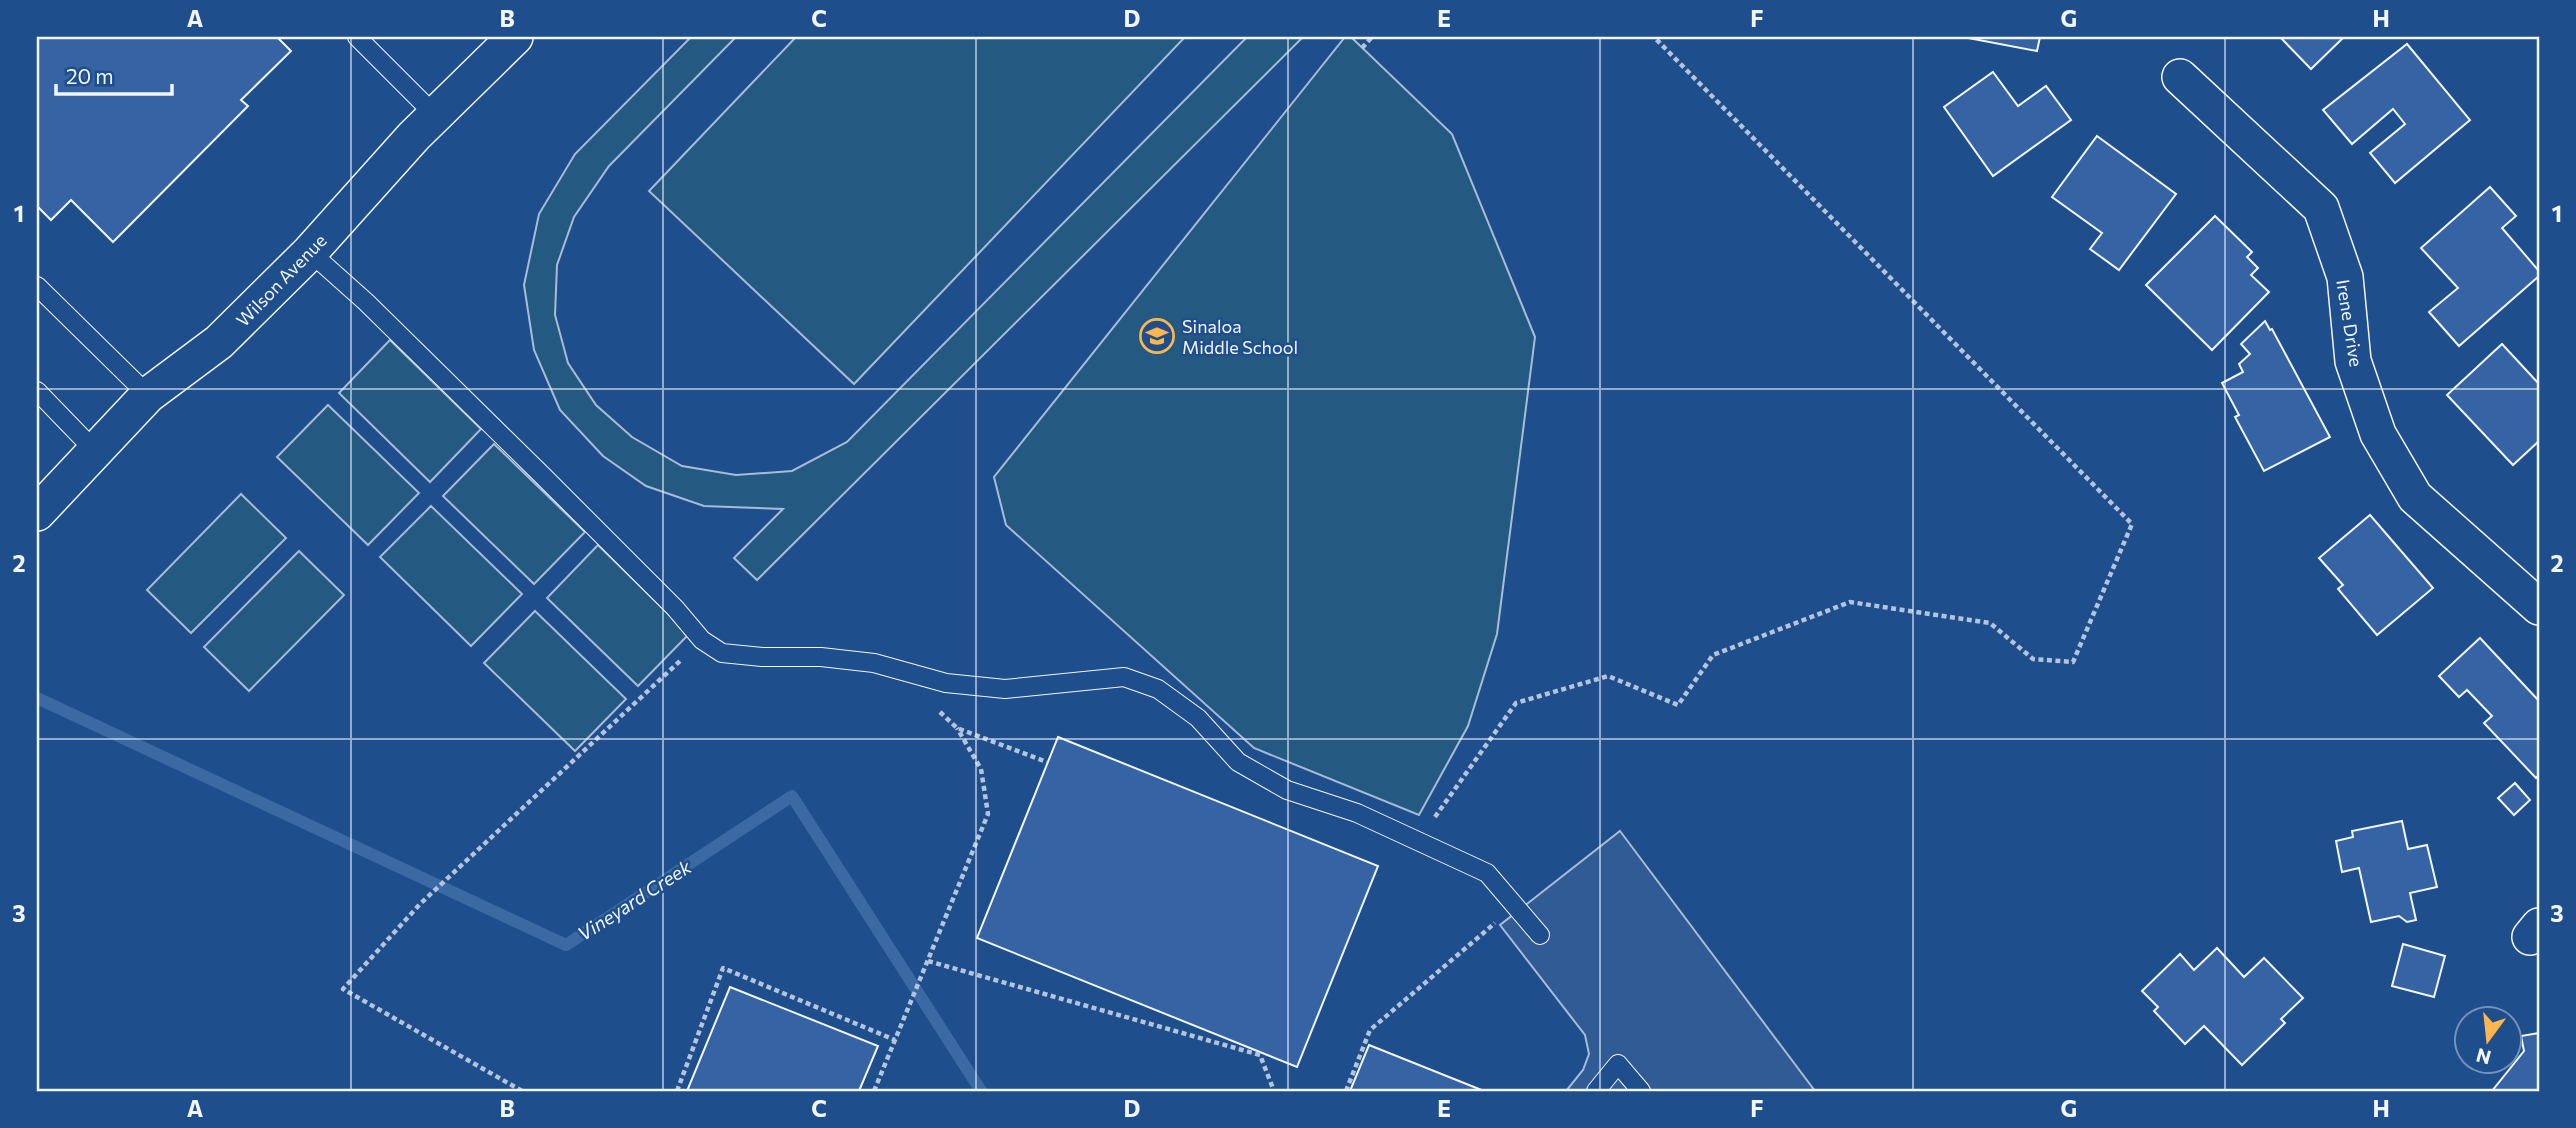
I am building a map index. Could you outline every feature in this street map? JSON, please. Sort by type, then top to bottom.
[{"type":"street","name":"Wilson Avenue","points":[[37,513],[148,396],[219,342],[310,252],[414,136],[515,37]]},
{"type":"street","name":"Irene Drive","points":[[2180,78],[2321,208],[2345,277],[2353,360],[2378,434],[2415,496],[2539,607]]},
{"type":"lane","points":[[357,37],[435,115]]},
{"type":"lane","points":[[310,252],[366,302],[542,475],[675,608],[702,640],[722,653],[762,657],[821,657],[874,663],[946,683],[1005,689],[1124,677],[1158,689],[1198,718],[1238,762],[1277,784],[1357,813],[1487,873],[1539,935]]},
{"type":"lane","points":[[37,286],[148,396]]},
{"type":"lane","points":[[37,391],[95,451]]},
{"type":"lane","points":[[1596,1091],[1618,1064],[1641,1091]]},
{"type":"path","points":[[1362,48],[1372,37]]},
{"type":"path","points":[[1418,841],[1516,703],[1608,676],[1678,705],[1713,655],[1850,602],[1990,623],[2033,659],[2073,662],[2132,524],[1654,37]]},
{"type":"path","points":[[522,1091],[344,989],[420,904],[702,640]]},
{"type":"path","points":[[874,1091],[988,814],[981,769],[957,728],[939,711]]},
{"type":"path","points":[[957,728],[1047,762]]},
{"type":"path","points":[[1346,1091],[1370,1030],[1515,906]]},
{"type":"path","points":[[927,962],[1260,1055],[1274,1091]]},
{"type":"path","points":[[677,1091],[723,968],[895,1040]]},
{"type":"shaded area","points":[[691,37],[736,37],[609,166],[574,217],[557,265],[555,315],[568,363],[596,405],[632,437],[682,466],[736,475],[792,471],[847,442],[1247,37],[1303,37],[757,580],[734,558],[783,509],[704,506],[646,486],[603,456],[560,410],[534,350],[524,285],[539,214],[575,154]]},
{"type":"shaded area","points":[[796,37],[1185,37],[854,384],[649,191]]},
{"type":"shaded area","points":[[1345,37],[1351,37],[1452,134],[1535,337],[1497,634],[1468,726],[1419,815],[1254,748],[1006,525],[994,477]]},
{"type":"shaded area","points":[[390,340],[481,429],[430,482],[339,393]]},
{"type":"shaded area","points":[[328,405],[419,493],[368,545],[277,457]]},
{"type":"shaded area","points":[[494,444],[585,532],[534,584],[443,496]]},
{"type":"shaded area","points":[[241,494],[286,538],[191,633],[147,590]]},
{"type":"shaded area","points":[[431,506],[522,594],[471,646],[380,557]]},
{"type":"shaded area","points":[[598,545],[689,634],[638,686],[547,598]]},
{"type":"shaded area","points":[[299,551],[344,595],[249,691],[204,647]]},
{"type":"shaded area","points":[[535,611],[626,699],[575,751],[484,663]]},
{"type":"shaded area","points":[[1620,831],[1815,1091],[1566,1091],[1583,1070],[1589,1054],[1585,1035],[1500,925]]},
{"type":"building","points":[[37,37],[277,37],[291,51],[241,100],[248,106],[113,242],[71,200],[51,220],[37,206]]},
{"type":"building","points":[[1963,37],[2040,37],[2037,51]]},
{"type":"building","points":[[2280,37],[2344,37],[2311,69]]},
{"type":"building","points":[[2407,44],[2470,120],[2395,183],[2370,153],[2405,124],[2393,109],[2352,144],[2323,110]]},
{"type":"building","points":[[1993,72],[2018,106],[2046,86],[2071,120],[1993,176],[1944,107]]},
{"type":"building","points":[[2097,136],[2176,194],[2119,270],[2090,249],[2102,233],[2052,197]]},
{"type":"building","points":[[2490,187],[2516,216],[2502,228],[2539,271],[2539,276],[2459,346],[2429,312],[2458,288],[2421,248]]},
{"type":"building","points":[[2215,216],[2252,252],[2247,257],[2258,268],[2251,275],[2269,292],[2212,350],[2146,285]]},
{"type":"building","points":[[2265,321],[2270,330],[2272,329],[2330,437],[2264,471],[2235,417],[2239,415],[2222,383],[2243,372],[2239,364],[2250,354],[2241,344]]},
{"type":"building","points":[[2502,344],[2539,384],[2539,441],[2513,465],[2447,395]]},
{"type":"building","points":[[2370,515],[2433,588],[2377,635],[2338,589],[2343,585],[2319,558]]},
{"type":"building","points":[[2480,638],[2539,701],[2539,775],[2536,778],[2484,723],[2492,716],[2467,690],[2459,697],[2439,676]]},
{"type":"building","points":[[1058,737],[1378,866],[1297,1067],[977,938]]},
{"type":"building","points":[[2515,783],[2530,800],[2514,815],[2498,798]]},
{"type":"building","points":[[2402,821],[2408,849],[2427,845],[2437,887],[2410,893],[2416,920],[2407,922],[2399,916],[2371,922],[2359,868],[2342,872],[2336,841],[2353,837],[2352,831]]},
{"type":"building","points":[[2403,944],[2445,956],[2434,997],[2392,986]]},
{"type":"building","points":[[2217,948],[2244,977],[2264,958],[2303,998],[2281,1019],[2285,1023],[2242,1065],[2204,1026],[2185,1044],[2154,1011],[2158,1007],[2142,991],[2180,954],[2194,970]]},
{"type":"building","points":[[730,987],[878,1046],[859,1091],[687,1091]]},
{"type":"building","points":[[2539,1033],[2539,1091],[2492,1091],[2504,1076],[2524,1076],[2524,1036]]},
{"type":"building","points":[[1369,1045],[1484,1091],[1350,1091]]},
{"type":"waterway","name":"Vineyard Creek","points":[[37,698],[566,945],[792,796],[981,1091]]},
{"type":"place","name":"Sinaloa Middle School","points":[[1157,336]]}]
